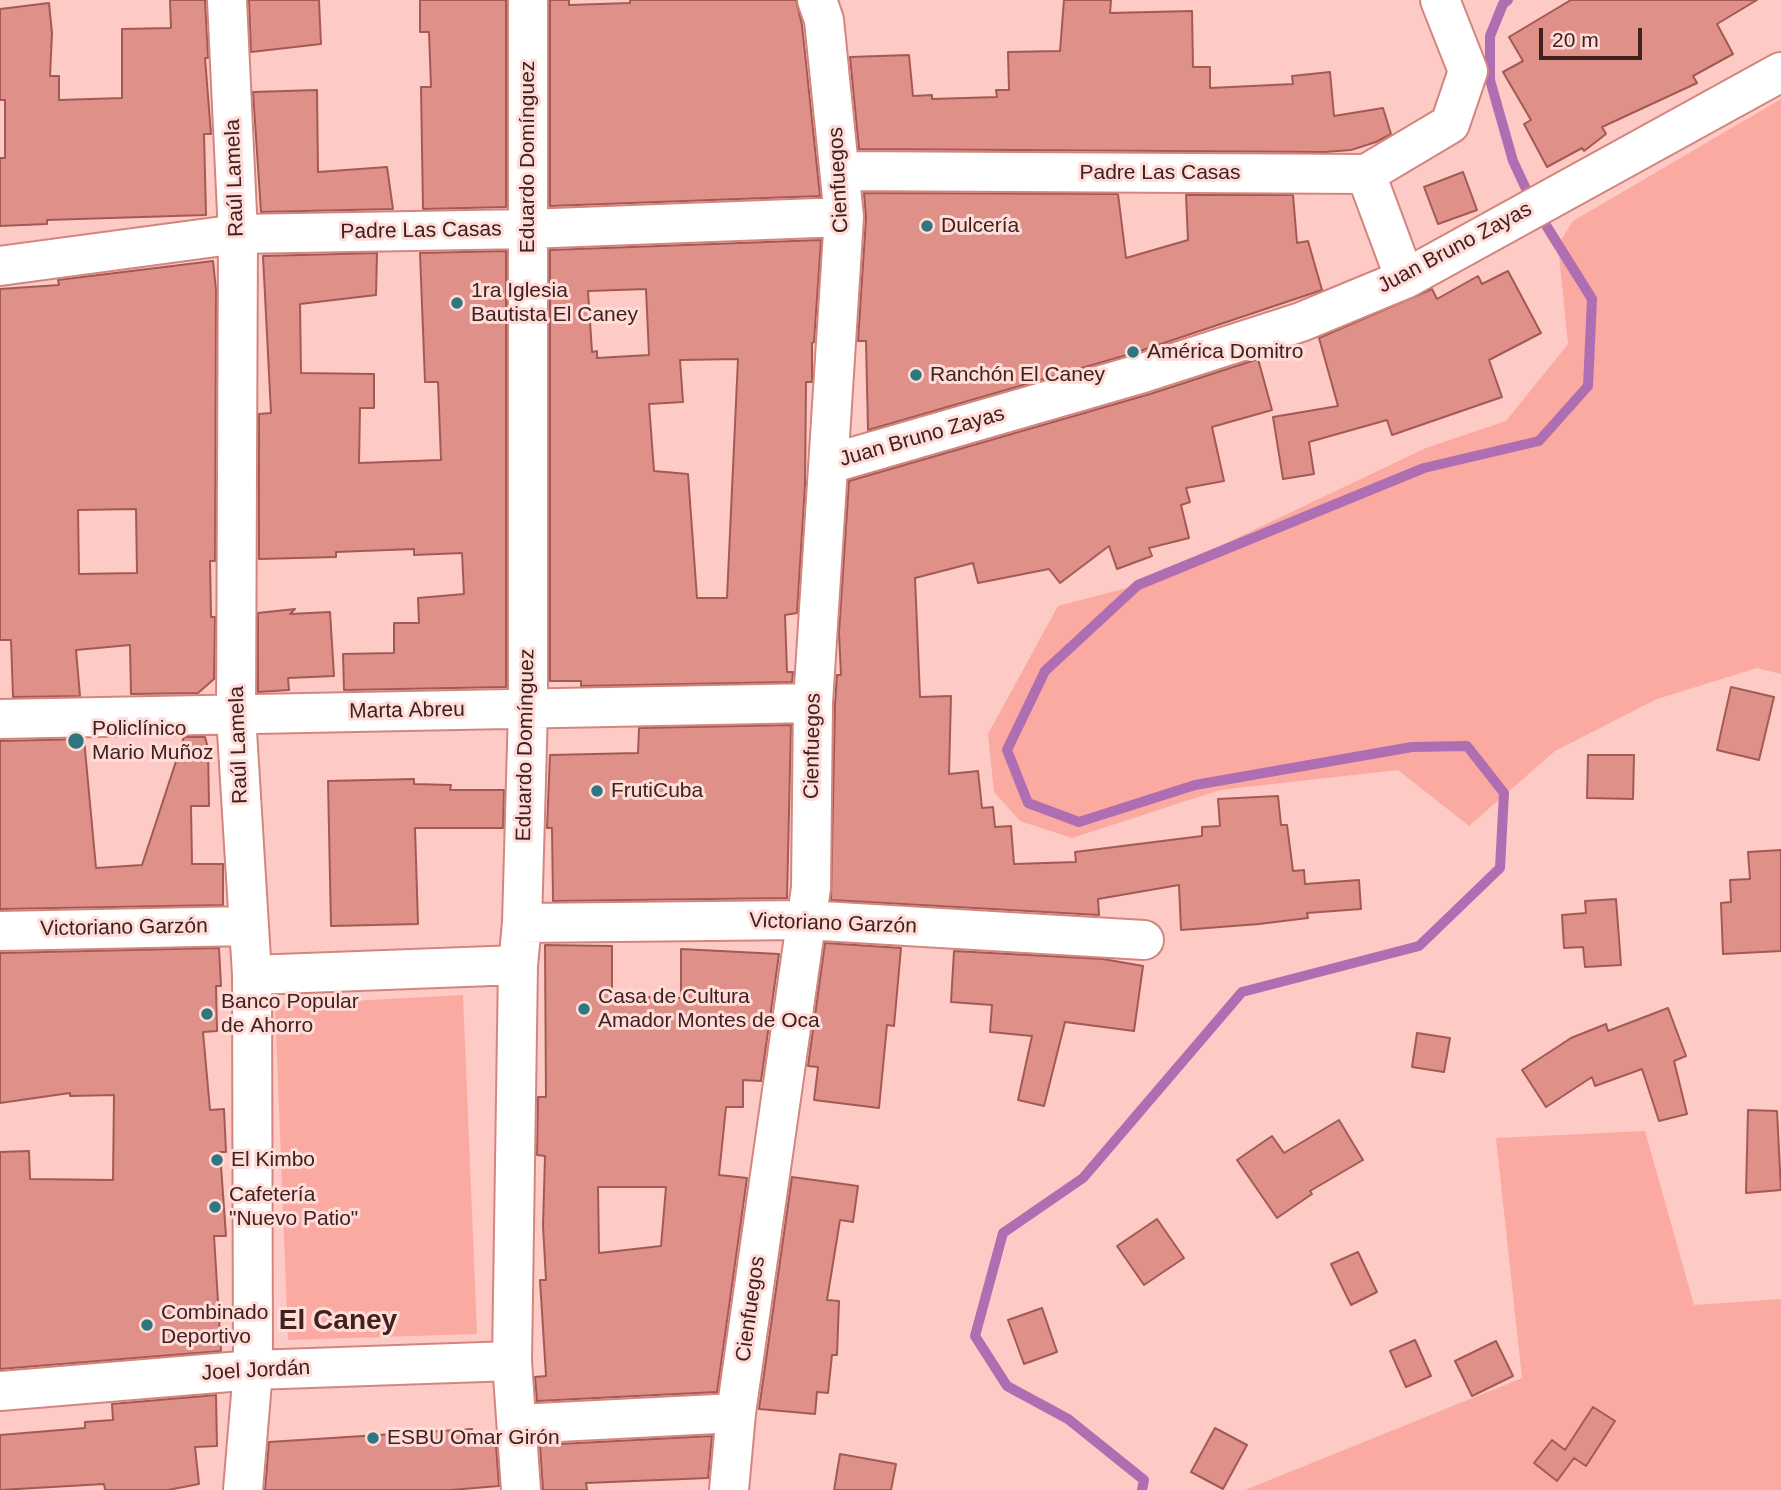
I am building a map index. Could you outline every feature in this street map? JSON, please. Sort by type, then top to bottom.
[{"type":"street","name":"Raúl Lamela","points":[[227,0],[238,234],[236,715],[252,975],[253,1370],[243,1490]]},
{"type":"street","name":"Eduardo Domínguez","points":[[521,1490],[512,1361],[518,965],[522,923],[528,709],[528,0]]},
{"type":"street","name":"Cienfuegos","points":[[729,1490],[736,1413],[811,888],[813,703],[844,217],[824,20],[817,0]]},
{"type":"street","points":[[1405,279],[1366,174],[1450,124],[1468,71],[1440,0]]},
{"type":"street","name":"Juan Bruno Zayas","points":[[829,464],[1156,369],[1301,322],[1405,279],[1513,217],[1781,72]]},
{"type":"street","name":"Padre Las Casas","points":[[841,171],[1366,174]]},
{"type":"street","name":"Padre Las Casas","points":[[0,266],[238,234],[527,229],[844,217]]},
{"type":"street","name":"Marta Abreu","points":[[0,719],[813,703]]},
{"type":"street","name":"Victoriano Garzón","points":[[522,923],[805,920],[1144,940]]},
{"type":"street","name":"Victoriano Garzón","points":[[0,930],[247,926]]},
{"type":"street","points":[[252,975],[518,965]]},
{"type":"street","name":"Joel Jordán","points":[[0,1391],[253,1370],[512,1361]]},
{"type":"street","points":[[518,1424],[736,1413]]},
{"type":"shaded area","points":[[1781,99],[1781,674],[1757,668],[1657,699],[1555,751],[1469,826],[1398,770],[1220,790],[1072,838],[1020,821],[994,792],[988,734],[1058,606],[1138,585],[1426,448],[1506,421],[1568,344],[1558,245],[1573,221]]},
{"type":"shaded area","points":[[463,995],[477,1334],[288,1340],[275,1005]]},
{"type":"shaded area","points":[[1645,1131],[1694,1305],[1781,1299],[1781,1490],[1245,1490],[1522,1378],[1496,1138]]},
{"type":"building","points":[[170,0],[205,0],[208,58],[205,58],[211,134],[204,134],[206,215],[47,220],[47,224],[0,226],[0,158],[5,158],[5,100],[0,100],[0,9],[49,3],[52,33],[50,76],[59,76],[59,100],[122,98],[122,29],[171,28]]},
{"type":"building","points":[[249,0],[319,0],[321,44],[251,52]]},
{"type":"building","points":[[420,0],[506,0],[506,207],[423,209],[421,87],[431,87],[429,32],[420,32]]},
{"type":"building","points":[[550,0],[569,0],[569,5],[630,3],[630,0],[796,0],[802,25],[820,196],[550,206]]},
{"type":"building","points":[[1064,0],[1111,0],[1110,13],[1192,11],[1193,67],[1210,67],[1210,88],[1293,84],[1292,76],[1330,72],[1334,116],[1383,108],[1391,134],[1351,150],[1325,152],[859,149],[850,57],[909,55],[913,96],[932,95],[932,99],[997,97],[996,90],[1009,90],[1008,52],[1060,51]]},
{"type":"building","points":[[1571,0],[1757,0],[1717,24],[1733,54],[1693,76],[1697,83],[1602,127],[1606,134],[1584,151],[1582,148],[1547,167],[1524,124],[1531,120],[1503,72],[1523,61],[1509,37]]},
{"type":"building","points":[[317,90],[318,172],[387,167],[393,209],[261,212],[253,92]]},
{"type":"building","points":[[1463,172],[1477,210],[1438,224],[1424,187]]},
{"type":"building","points":[[864,193],[1118,194],[1126,258],[1188,240],[1186,195],[1293,195],[1297,243],[1308,241],[1322,290],[1137,352],[868,430],[866,341],[858,341],[866,218]]},
{"type":"building","points":[[821,240],[812,343],[812,382],[806,382],[805,485],[797,613],[785,615],[787,672],[793,672],[792,682],[581,686],[581,681],[550,681],[550,250]],"holes":[[[646,289],[649,355],[597,358],[597,351],[592,352],[588,291]],[[738,359],[727,598],[697,598],[688,474],[654,471],[649,404],[683,402],[680,360]]]},
{"type":"building","points":[[506,251],[506,687],[344,690],[343,654],[394,653],[394,623],[419,623],[418,598],[464,594],[462,553],[414,555],[414,549],[336,552],[336,557],[259,559],[259,414],[271,413],[263,256],[377,253],[376,295],[300,304],[301,373],[374,374],[374,408],[360,408],[359,463],[441,460],[438,382],[425,382],[420,253]]},
{"type":"building","points":[[213,261],[216,290],[215,561],[210,561],[211,617],[215,617],[214,679],[198,693],[131,694],[130,645],[76,650],[80,696],[13,697],[11,640],[0,640],[0,289],[59,285],[58,280]],"holes":[[[136,509],[137,573],[79,574],[78,510]]]},
{"type":"building","points":[[1508,271],[1541,333],[1489,360],[1502,397],[1392,435],[1387,420],[1309,442],[1314,474],[1283,479],[1273,417],[1338,406],[1319,338],[1432,289],[1437,299],[1478,276],[1482,284]]},
{"type":"building","points":[[1258,359],[1272,410],[1212,427],[1224,481],[1186,488],[1190,502],[1181,505],[1189,538],[1149,548],[1152,556],[1117,569],[1109,546],[1060,583],[1049,569],[978,583],[973,563],[915,578],[920,697],[951,696],[949,774],[978,771],[982,808],[993,807],[995,827],[1011,826],[1014,864],[1076,862],[1075,852],[1202,836],[1202,827],[1220,826],[1218,799],[1278,796],[1281,825],[1287,825],[1293,871],[1304,870],[1305,884],[1359,880],[1361,909],[1307,913],[1308,918],[1259,924],[1181,930],[1179,885],[1098,899],[1099,915],[831,900],[835,704],[837,675],[841,675],[839,633],[849,481],[1150,394]]},
{"type":"building","points":[[295,609],[290,614],[330,612],[334,676],[288,678],[289,690],[258,692],[258,613]]},
{"type":"building","points":[[1731,687],[1774,697],[1759,760],[1717,750]]},
{"type":"building","points":[[791,725],[787,898],[553,901],[552,828],[547,828],[550,755],[638,753],[639,728]]},
{"type":"building","points":[[184,737],[205,737],[208,748],[209,806],[191,806],[192,864],[223,864],[223,905],[0,909],[0,741],[84,739],[96,868],[142,865]]},
{"type":"building","points":[[1588,755],[1634,755],[1633,799],[1587,798]]},
{"type":"building","points":[[414,779],[414,784],[451,785],[450,790],[504,790],[503,828],[415,828],[418,924],[331,926],[328,781]]},
{"type":"building","points":[[1781,850],[1781,951],[1723,954],[1721,903],[1731,902],[1730,880],[1750,879],[1748,852]]},
{"type":"building","points":[[1616,899],[1621,965],[1585,967],[1583,947],[1564,948],[1562,915],[1586,913],[1585,901]]},
{"type":"building","points":[[825,943],[901,948],[894,1026],[887,1025],[879,1108],[814,1100],[818,1067],[808,1066]]},
{"type":"building","points":[[545,945],[612,946],[612,996],[681,998],[681,949],[779,954],[761,1081],[743,1080],[743,1107],[726,1107],[719,1175],[747,1178],[717,1392],[537,1401],[535,1377],[546,1376],[540,1280],[546,1280],[543,1226],[545,1156],[537,1155],[538,1097],[546,1097]],"holes":[[[598,1187],[666,1187],[661,1246],[599,1253]]]},
{"type":"building","points":[[219,948],[221,986],[216,986],[217,1031],[203,1032],[210,1110],[224,1109],[226,1152],[220,1152],[226,1236],[214,1236],[221,1351],[0,1369],[0,1152],[29,1151],[30,1179],[113,1180],[114,1095],[70,1096],[70,1093],[0,1103],[0,953]]},
{"type":"building","points":[[954,951],[1103,959],[1143,966],[1134,1031],[1065,1022],[1044,1106],[1018,1100],[1032,1036],[990,1032],[992,1005],[951,1002]]},
{"type":"building","points":[[1668,1008],[1686,1056],[1674,1061],[1687,1114],[1659,1121],[1642,1069],[1595,1086],[1592,1077],[1546,1107],[1522,1070],[1571,1038],[1606,1024],[1608,1031]]},
{"type":"building","points":[[1417,1033],[1450,1038],[1444,1072],[1412,1067]]},
{"type":"building","points":[[1748,1110],[1777,1111],[1781,1190],[1746,1193]]},
{"type":"building","points":[[1339,1120],[1363,1160],[1310,1191],[1312,1194],[1277,1218],[1237,1160],[1272,1136],[1284,1153]]},
{"type":"building","points":[[792,1177],[858,1186],[853,1222],[840,1220],[827,1300],[839,1301],[837,1355],[832,1355],[828,1393],[817,1392],[815,1414],[759,1409]]},
{"type":"building","points":[[1157,1219],[1184,1258],[1144,1285],[1117,1246]]},
{"type":"building","points":[[1358,1252],[1377,1292],[1351,1305],[1331,1264]]},
{"type":"building","points":[[1042,1308],[1057,1352],[1024,1364],[1008,1320]]},
{"type":"building","points":[[1415,1340],[1431,1376],[1406,1387],[1390,1351]]},
{"type":"building","points":[[1496,1341],[1513,1376],[1472,1396],[1455,1361]]},
{"type":"building","points":[[216,1395],[217,1446],[195,1447],[199,1484],[168,1490],[105,1490],[104,1484],[0,1490],[0,1435],[85,1428],[85,1422],[113,1420],[112,1404]]},
{"type":"building","points":[[1593,1407],[1615,1421],[1586,1466],[1574,1458],[1557,1481],[1534,1463],[1552,1440],[1565,1450]]},
{"type":"building","points":[[1215,1428],[1247,1445],[1223,1489],[1191,1472]]},
{"type":"building","points":[[472,1429],[472,1434],[495,1432],[499,1486],[451,1490],[265,1490],[269,1442]]},
{"type":"building","points":[[712,1436],[708,1478],[586,1483],[587,1490],[543,1490],[540,1445]]},
{"type":"building","points":[[840,1454],[896,1464],[891,1490],[834,1490]]},
{"type":"waterway","points":[[1142,1490],[1144,1480],[1068,1419],[1007,1386],[975,1336],[1003,1233],[1083,1178],[1242,992],[1419,946],[1500,868],[1504,793],[1467,746],[1412,747],[1195,785],[1079,822],[1028,803],[1007,750],[1045,671],[1138,585],[1424,468],[1539,441],[1588,386],[1592,299],[1534,206],[1513,161],[1490,80],[1490,36],[1503,4],[1508,0]]},
{"type":"place","name":"Dulcería","points":[[927,226]]},
{"type":"place","name":"1ra Iglesia Bautista El Caney","points":[[457,303]]},
{"type":"place","name":"América Domitro","points":[[1133,352]]},
{"type":"place","name":"Ranchón El Caney","points":[[916,375]]},
{"type":"place","name":"Policlínico Mario Muñoz","points":[[76,741]]},
{"type":"place","name":"FrutiCuba","points":[[597,791]]},
{"type":"place","name":"Casa de Cultura Amador Montes de Oca","points":[[584,1009]]},
{"type":"place","name":"Banco Popular de Ahorro","points":[[207,1014]]},
{"type":"place","name":"El Kimbo","points":[[217,1160]]},
{"type":"place","name":"Cafetería \"Nuevo Patio\"","points":[[215,1207]]},
{"type":"place","name":"Combinado Deportivo","points":[[147,1325]]},
{"type":"place","name":"ESBU Omar Girón","points":[[373,1438]]},
{"type":"district","name":"El Caney","points":[[338,1321]]}]
